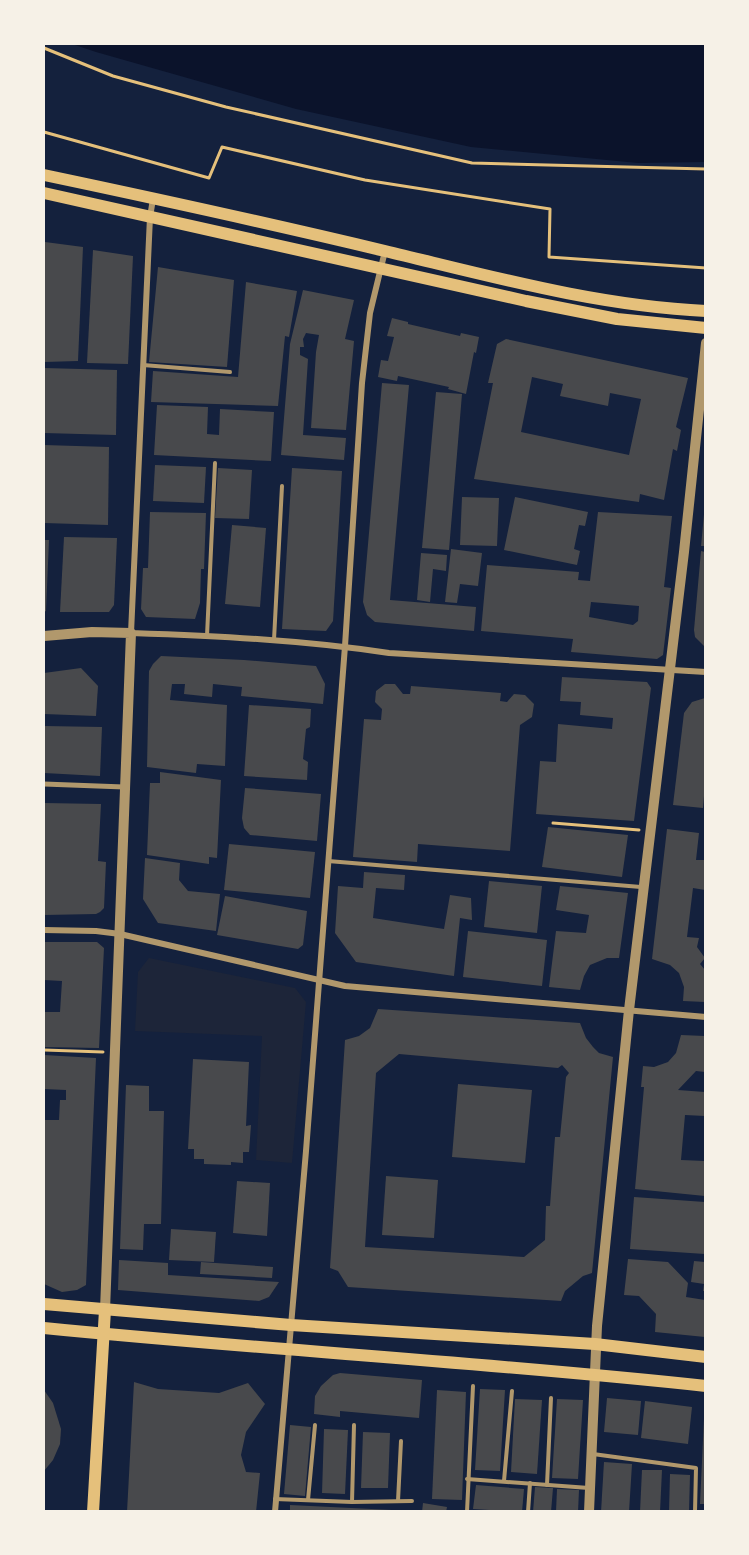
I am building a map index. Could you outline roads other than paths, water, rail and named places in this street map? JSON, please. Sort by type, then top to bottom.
[{"type":"main road","points":[[44,175],[571,294],[631,304],[705,311]]},
{"type":"main road","points":[[44,193],[617,319],[705,328]]},
{"type":"main road","points":[[44,1304],[291,1325],[595,1344],[705,1358]]},
{"type":"main road","points":[[93,1512],[105,1310]]},
{"type":"main road","points":[[44,1328],[594,1374],[705,1386]]},
{"type":"street","points":[[105,1310],[142,365],[150,217],[153,199]]},
{"type":"street","points":[[275,1512],[345,646],[362,383],[370,313],[385,251]]},
{"type":"street","points":[[589,1512],[595,1344],[642,887],[684,552],[705,342]]},
{"type":"street","points":[[44,636],[92,632],[207,636],[345,646],[389,653],[705,672]]},
{"type":"street","points":[[44,784],[124,787]]},
{"type":"street","points":[[44,930],[120,934],[345,986],[705,1017]]},
{"type":"lane","points":[[142,365],[230,372]]},
{"type":"lane","points":[[207,636],[215,463]]},
{"type":"lane","points":[[274,640],[282,486]]},
{"type":"lane","points":[[328,861],[642,887]]},
{"type":"lane","points":[[467,1512],[473,1386]]},
{"type":"lane","points":[[504,1481],[512,1391]]},
{"type":"lane","points":[[547,1485],[551,1398]]},
{"type":"lane","points":[[308,1500],[315,1425]]},
{"type":"lane","points":[[352,1502],[354,1425]]},
{"type":"lane","points":[[398,1501],[401,1441]]},
{"type":"lane","points":[[592,1454],[696,1468],[695,1512]]},
{"type":"lane","points":[[468,1479],[590,1488]]},
{"type":"lane","points":[[528,1512],[530,1484]]},
{"type":"lane","points":[[275,1499],[352,1502],[412,1501]]}]
